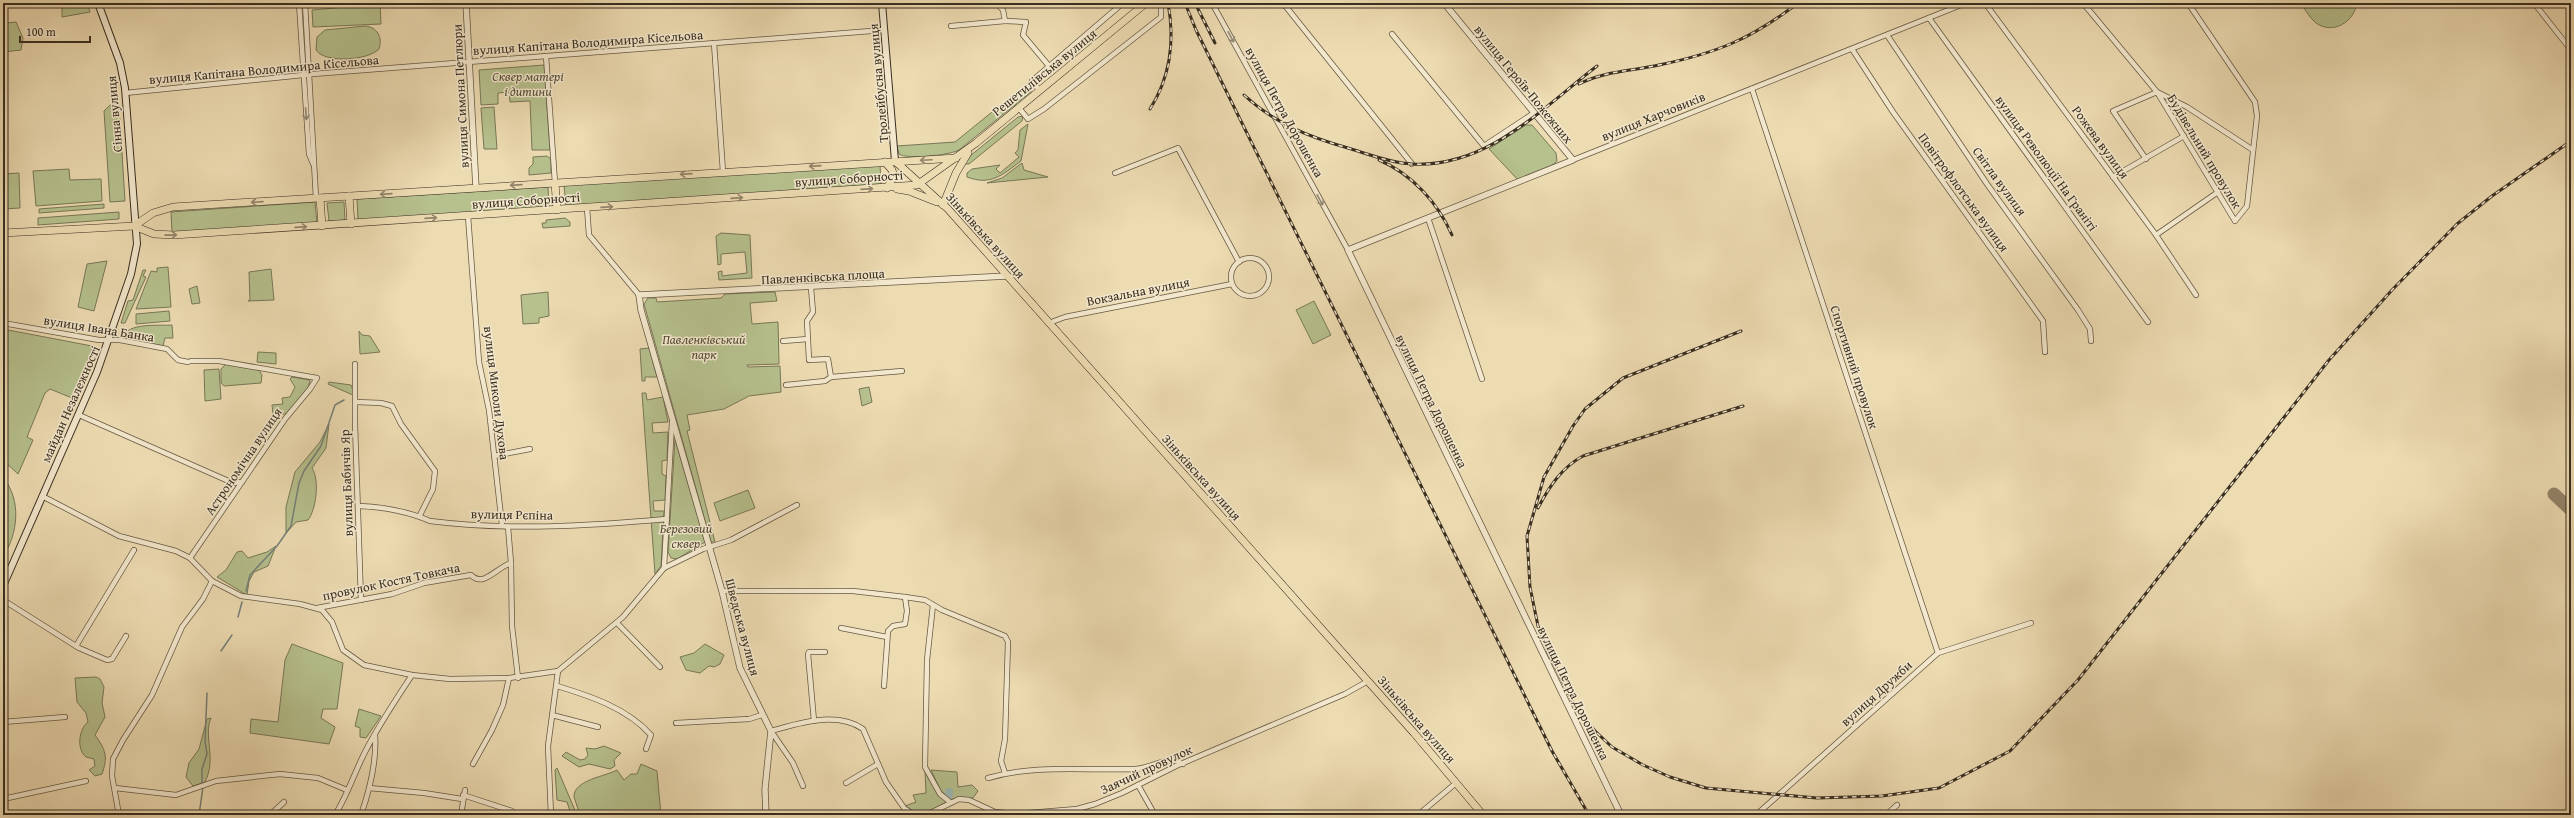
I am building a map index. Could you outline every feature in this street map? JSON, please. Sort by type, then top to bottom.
[{"type":"main road","name":"Сінна вулиця","points":[[98,3],[120,63],[125,93],[134,226]]},
{"type":"main road","name":"Тролейбусна вулиця","points":[[882,3],[895,161]]},
{"type":"main road","name":"Решетилівська вулиця","points":[[920,183],[976,143],[1146,3]]},
{"type":"main road","points":[[885,162],[892,170],[894,176],[888,188],[909,191],[943,205],[956,173],[976,143]]},
{"type":"main road","points":[[895,161],[957,158]]},
{"type":"main road","name":"вулиця Соборності","points":[[134,226],[153,213],[173,207],[895,161]]},
{"type":"main road","name":"Зіньківська вулиця","points":[[895,161],[943,205],[1007,276],[1368,681],[1483,815]]},
{"type":"main road","points":[[939,170],[956,173]]},
{"type":"main road","points":[[555,183],[557,210]]},
{"type":"main road","name":"вулиця Соборності","points":[[3,233],[134,226],[154,234],[174,235],[888,188],[920,183]]},
{"type":"main road","points":[[349,196],[351,224]]},
{"type":"main road","points":[[318,198],[322,226]]},
{"type":"main road","name":"майдан Незалежності","points":[[3,586],[79,415],[110,341],[136,252],[134,226]]},
{"type":"street","points":[[299,3],[309,154],[315,170]]},
{"type":"street","points":[[305,3],[318,198]]},
{"type":"street","name":"вулиця Симона Петлюри","points":[[466,3],[476,188]]},
{"type":"street","points":[[996,3],[1003,10],[1005,21]]},
{"type":"street","points":[[1040,91],[1032,81],[1123,3]]},
{"type":"street","points":[[1019,108],[1028,119],[1044,109],[1161,17],[1161,3]]},
{"type":"street","name":"вулиця Петра Дорошенка","points":[[1212,3],[1348,250],[1621,815]]},
{"type":"street","points":[[1282,3],[1412,164]]},
{"type":"street","name":"вулиця Героїв-Пожежних","points":[[1444,3],[1573,160]]},
{"type":"street","name":"вулиця Харчовиків","points":[[1348,250],[1966,3]]},
{"type":"street","name":"Рожева вулиця","points":[[1985,3],[2156,235],[2196,295]]},
{"type":"street","name":"Будівельний провулок","points":[[2083,3],[2157,92],[2235,221],[2246,206],[2253,150],[2187,107],[2157,92]]},
{"type":"street","points":[[2188,3],[2255,102],[2257,116],[2253,150]]},
{"type":"street","points":[[2534,3],[2571,50]]},
{"type":"street","name":"вулиця Революції На Граніті","points":[[1929,18],[2148,322]]},
{"type":"street","points":[[951,26],[1005,21],[1026,22],[1023,35],[1049,66]]},
{"type":"street","name":"вулиця Капітана Володимира Кісельова","points":[[125,93],[304,75],[884,30]]},
{"type":"street","points":[[1392,34],[1484,146],[1534,113]]},
{"type":"street","name":"Світла вулиця","points":[[1887,35],[1988,184],[2078,310],[2090,330],[2091,340]]},
{"type":"street","points":[[714,43],[723,172]]},
{"type":"street","name":"Повітрофлотська вулиця","points":[[1852,49],[1893,112],[2043,321],[2045,352]]},
{"type":"street","points":[[546,56],[555,183]]},
{"type":"street","name":"Спортивний провулок","points":[[1752,89],[1938,653]]},
{"type":"street","points":[[2146,159],[2113,111],[2157,92]]},
{"type":"street","points":[[2113,177],[2184,136]]},
{"type":"street","points":[[1116,174],[1178,148],[1239,262]]},
{"type":"street","points":[[2156,235],[2218,192]]},
{"type":"street","points":[[587,208],[589,235],[639,294]]},
{"type":"street","name":"вулиця Миколи Духова","points":[[468,216],[479,362],[489,410],[502,525]]},
{"type":"street","points":[[1428,218],[1482,379]]},
{"type":"street","points":[[1250,258],[1262,261],[1269,272],[1269,283],[1263,292],[1249,297],[1240,294],[1232,284],[1232,272],[1239,262],[1250,258]]},
{"type":"street","name":"Павленківська площа","points":[[639,294],[811,288],[1007,276]]},
{"type":"street","name":"Вокзальна вулиця","points":[[1049,323],[1065,317],[1232,284]]},
{"type":"street","points":[[811,288],[813,312],[806,321],[809,360],[828,359],[831,377]]},
{"type":"street","name":"Шведська вулиця","points":[[639,294],[641,310],[708,547],[722,591],[740,668],[762,715],[793,763],[803,786]]},
{"type":"street","name":"вулиця Івана Банка","points":[[3,323],[110,341],[120,340],[167,350],[178,360],[219,360],[317,378]]},
{"type":"street","points":[[783,341],[808,339]]},
{"type":"street","name":"вулиця Бабичів Яр","points":[[355,364],[355,425],[362,600]]},
{"type":"street","points":[[786,385],[825,381],[831,377],[902,371]]},
{"type":"street","name":"Астрономічна вулиця","points":[[190,558],[290,411],[310,389],[317,378]]},
{"type":"street","points":[[356,402],[381,403],[392,406],[401,424],[434,468],[434,485],[420,515]]},
{"type":"street","points":[[79,415],[233,483],[244,480]]},
{"type":"street","name":"Шведська вулиця","points":[[664,568],[672,419]]},
{"type":"street","points":[[494,456],[530,449]]},
{"type":"street","points":[[232,496],[233,483]]},
{"type":"street","name":"провулок Костя Товкача","points":[[42,496],[119,536],[176,550],[190,558],[212,581],[244,598],[317,608],[392,594],[415,585],[439,580],[471,575],[477,580],[483,580],[497,569],[511,563]]},
{"type":"street","points":[[317,608],[329,616],[341,647],[352,659],[375,669],[450,679],[518,678],[558,671],[617,623],[664,568],[708,547],[731,540],[797,505]]},
{"type":"street","name":"вулиця Рєпіна","points":[[359,506],[385,507],[446,523],[502,525],[508,527],[610,524],[667,519]]},
{"type":"street","points":[[508,527],[511,563],[512,626],[518,678]]},
{"type":"street","points":[[76,646],[134,550]]},
{"type":"street","points":[[119,815],[112,768],[116,754],[152,696],[179,632],[203,599],[212,581]]},
{"type":"street","points":[[722,591],[816,590],[925,600],[933,605],[1000,633],[1007,639],[1005,739],[1001,761],[1004,773]]},
{"type":"street","points":[[884,686],[887,638],[891,627],[905,624],[907,611],[905,597]]},
{"type":"street","points":[[3,600],[76,646],[110,660],[126,636]]},
{"type":"street","points":[[933,605],[927,660],[926,770],[940,794],[950,802]]},
{"type":"street","points":[[617,623],[660,667]]},
{"type":"street","name":"вулиця Дружби","points":[[1756,815],[1938,653],[2031,623]]},
{"type":"street","points":[[841,628],[887,638]]},
{"type":"street","points":[[814,721],[808,654],[809,652],[825,652]]},
{"type":"street","points":[[551,815],[548,746],[558,671]]},
{"type":"street","points":[[335,815],[346,798],[347,790],[375,733],[412,675]]},
{"type":"street","points":[[473,764],[492,730],[502,705],[509,678]]},
{"type":"street","name":"Заячий провулок","points":[[926,815],[950,802],[964,800],[995,812],[1016,814],[1077,809],[1118,795],[1183,764],[1345,694],[1368,681]]},
{"type":"street","points":[[556,686],[595,697],[639,724],[651,735],[646,749]]},
{"type":"street","points":[[552,715],[598,727]]},
{"type":"street","points":[[676,723],[749,719],[762,715]]},
{"type":"street","points":[[3,722],[65,717]]},
{"type":"street","points":[[766,815],[765,789],[771,731],[814,721],[840,721],[861,727],[886,782],[908,813],[914,815]]},
{"type":"street","points":[[361,815],[369,788],[375,752],[375,733]]},
{"type":"street","points":[[988,778],[1004,773],[1058,768],[1135,769],[1173,759],[1183,764]]},
{"type":"street","points":[[846,783],[878,764]]},
{"type":"street","points":[[115,788],[176,795],[216,781],[280,774],[318,778],[347,790]]},
{"type":"street","points":[[3,799],[86,781]]},
{"type":"street","points":[[1418,815],[1456,782]]},
{"type":"street","points":[[1138,785],[1155,815]]},
{"type":"street","points":[[369,788],[463,795],[512,811]]},
{"type":"street","points":[[461,815],[463,795]]},
{"type":"street","points":[[270,815],[284,802]]},
{"type":"street","points":[[1886,815],[1897,805]]},
{"type":"street","points":[[1077,809],[1078,815]]},
{"type":"green space","points":[[3,3],[5,3],[6,23],[16,22],[23,38],[21,50],[3,52]]},
{"type":"green space","points":[[62,3],[87,3],[90,12],[62,17]]},
{"type":"green space","points":[[2301,3],[2357,3],[2352,16],[2347,21],[2342,25],[2329,28],[2316,23]]},
{"type":"green space","points":[[380,4],[381,24],[313,27],[312,10]]},
{"type":"green space","points":[[365,26],[373,28],[378,33],[380,45],[379,49],[374,53],[357,58],[337,59],[321,54],[316,50],[317,37],[325,30]]},
{"type":"green space","name":"Сквер матері і дитини","points":[[544,65],[550,150],[532,150],[530,101],[510,102],[509,92],[498,93],[498,104],[481,105],[479,70]]},
{"type":"green space","points":[[1029,82],[1031,92],[959,150],[947,154],[919,157],[910,157],[899,154],[897,146],[955,142]]},
{"type":"green space","points":[[110,105],[119,105],[125,201],[110,202],[104,111]]},
{"type":"green space","points":[[494,107],[497,149],[484,149],[481,108]]},
{"type":"green space","points":[[1023,116],[1022,121],[969,164],[965,164],[965,160],[1018,117]]},
{"type":"green space","points":[[1028,124],[1021,161],[1002,175],[990,180],[967,177],[967,173],[972,169],[1000,165],[996,169],[1000,173],[1019,157],[1015,153],[1018,150],[1020,130]]},
{"type":"green space","points":[[1526,125],[1532,125],[1556,153],[1557,161],[1549,168],[1518,180],[1489,149]]},
{"type":"green space","points":[[547,156],[551,159],[551,173],[529,175],[529,168],[533,164],[533,157]]},
{"type":"green space","points":[[1022,163],[1024,170],[1048,177],[987,183],[1002,178]]},
{"type":"green space","points":[[880,164],[881,184],[566,207],[564,185]]},
{"type":"green space","points":[[69,169],[70,180],[101,179],[102,201],[36,206],[33,171]]},
{"type":"green space","points":[[19,173],[20,208],[3,209],[3,174]]},
{"type":"green space","points":[[548,187],[549,207],[358,220],[357,199]]},
{"type":"green space","points":[[315,202],[317,223],[172,233],[171,212]]},
{"type":"green space","points":[[344,202],[345,220],[329,221],[327,203]]},
{"type":"green space","points":[[104,204],[104,208],[39,213],[39,209]]},
{"type":"green space","points":[[119,212],[119,219],[38,225],[38,218]]},
{"type":"green space","points":[[565,218],[570,222],[570,226],[543,228],[542,223],[546,223],[546,220]]},
{"type":"green space","points":[[721,233],[750,235],[752,278],[719,280],[718,272],[722,271],[722,276],[747,273],[745,252],[721,254],[721,264],[718,265],[716,236]]},
{"type":"green space","points":[[107,261],[94,311],[78,307],[87,264]]},
{"type":"green space","points":[[168,267],[171,307],[136,309],[151,271],[157,272],[157,268]]},
{"type":"green space","points":[[271,269],[274,300],[248,301],[250,300],[249,272]]},
{"type":"green space","points":[[143,270],[146,270],[143,276],[146,277],[125,323],[121,323],[128,301],[133,300]]},
{"type":"green space","points":[[197,286],[200,303],[192,304],[189,289]]},
{"type":"green space","points":[[548,292],[549,316],[539,318],[539,323],[523,324],[521,295]]},
{"type":"green space","name":"Павленківський парк","points":[[775,292],[777,301],[750,303],[752,324],[778,322],[779,364],[747,365],[748,367],[780,366],[781,392],[749,396],[724,409],[687,415],[690,430],[687,431],[715,542],[711,542],[644,304],[648,298],[656,298],[657,302],[721,298],[725,294]]},
{"type":"green space","points":[[1314,301],[1331,335],[1313,344],[1296,310]]},
{"type":"green space","points":[[169,311],[170,321],[136,324],[136,314]]},
{"type":"green space","points":[[172,325],[173,338],[165,338],[163,346],[122,338],[130,329],[137,327]]},
{"type":"green space","points":[[3,329],[92,346],[91,355],[72,398],[50,389],[45,393],[27,437],[33,440],[18,474],[4,461],[3,457]]},
{"type":"green space","points":[[359,331],[362,335],[370,336],[380,352],[360,354]]},
{"type":"green space","points":[[649,348],[657,377],[645,377],[645,381],[642,381],[640,349]]},
{"type":"green space","points":[[258,352],[276,353],[276,364],[257,362]]},
{"type":"green space","points":[[226,364],[259,370],[262,375],[261,383],[224,386],[221,383],[221,369]]},
{"type":"green space","points":[[219,369],[221,399],[205,401],[204,370]]},
{"type":"green space","points":[[292,377],[310,380],[308,389],[286,414],[273,414],[272,405],[283,404],[282,398],[290,397],[295,387],[290,379]]},
{"type":"green space","points":[[329,382],[351,385],[355,396],[328,384]]},
{"type":"green space","points":[[869,387],[872,402],[862,406],[859,389]]},
{"type":"green space","points":[[642,393],[646,393],[647,400],[663,397],[668,422],[652,423],[653,433],[668,432],[667,460],[662,461],[662,474],[666,476],[665,500],[653,501],[654,511],[664,511],[661,566],[655,574]]},
{"type":"green space","points":[[329,424],[326,448],[312,468],[316,480],[316,495],[311,515],[308,520],[296,522],[286,533],[286,507],[295,472],[320,442]]},
{"type":"green space","name":"Березовий сквер","points":[[675,439],[705,542],[677,559],[671,558],[668,552]]},
{"type":"green space","points":[[3,477],[13,496],[16,517],[12,538],[3,557]]},
{"type":"green space","points":[[748,490],[755,508],[720,521],[714,503]]},
{"type":"green space","points":[[276,546],[268,566],[254,572],[249,581],[247,595],[217,577],[226,570],[237,552],[242,551],[248,558],[267,552]]},
{"type":"green space","points":[[292,644],[343,663],[337,709],[323,709],[321,718],[335,727],[329,744],[250,733],[251,719],[278,722],[285,660]]},
{"type":"green space","points":[[705,644],[724,655],[720,664],[714,667],[709,666],[700,673],[686,670],[680,657],[694,653]]},
{"type":"green space","points":[[96,677],[100,679],[104,687],[102,703],[105,717],[95,735],[104,749],[105,763],[102,774],[95,776],[89,770],[95,766],[94,759],[86,757],[81,749],[80,739],[82,729],[88,722],[86,713],[77,702],[75,678]]},
{"type":"green space","points":[[359,709],[381,716],[366,738],[360,737],[360,728],[355,726]]},
{"type":"green space","points":[[211,718],[208,732],[210,764],[208,773],[205,782],[193,786],[186,777],[189,763],[199,749],[207,719]]},
{"type":"green space","points":[[604,746],[621,753],[614,760],[615,766],[610,769],[589,764],[579,767],[562,756],[566,752],[580,760],[585,759],[588,755],[586,748],[595,749]]},
{"type":"green space","points":[[641,764],[657,771],[661,815],[580,815],[574,797],[575,791],[579,786],[591,779],[617,770],[624,780],[631,774],[637,774]]},
{"type":"green space","points":[[557,768],[577,815],[567,815],[570,811],[567,802],[557,800],[555,770]]},
{"type":"green space","points":[[931,770],[957,772],[958,787],[972,785],[978,791],[973,798],[951,799],[941,791]]},
{"type":"green space","points":[[925,771],[947,801],[931,811],[921,813],[910,810],[905,806],[916,802],[913,795],[926,793]]},
{"type":"waterway","points":[[246,591],[250,575],[277,546],[291,526],[299,483],[304,471],[321,446],[335,405],[344,400]]},
{"type":"waterway","points":[[238,617],[242,602]]},
{"type":"waterway","points":[[221,651],[232,635]]},
{"type":"waterway","points":[[202,783],[202,769],[207,754],[205,741],[207,693]]},
{"type":"waterway","points":[[199,815],[203,787]]},
{"type":"waterway","points":[[948,798],[949,792]]},
{"type":"taxiway","points":[[2554,494],[2571,510]]},
{"type":"railway","points":[[1150,109],[1163,84],[1170,58],[1171,31],[1168,3]]},
{"type":"railway","points":[[1185,3],[1196,30],[1552,751],[1589,815]]},
{"type":"railway","points":[[1195,3],[1215,43]]},
{"type":"railway","points":[[1579,84],[1598,76],[1649,67],[1716,50],[1765,26],[1798,3]]},
{"type":"railway","points":[[1244,95],[1267,114],[1293,128],[1320,139],[1396,162],[1412,164],[1440,163],[1465,156],[1489,146],[1512,132],[1534,117],[1597,66]]},
{"type":"railway","points":[[1741,331],[1623,378],[1585,409],[1573,426],[1544,477],[1527,536],[1530,587],[1538,626],[1548,652],[1577,710],[1595,731],[1612,747],[1643,765],[1670,777],[1706,788],[1817,798],[1882,796],[1939,788],[2010,751],[2078,680],[2329,360],[2392,290],[2457,224],[2492,196],[2571,141]]},
{"type":"railway","points":[[1379,160],[1402,173],[1423,191],[1439,212],[1452,235]]},
{"type":"railway","points":[[1538,508],[1562,472],[1583,456],[1743,406]]}]
